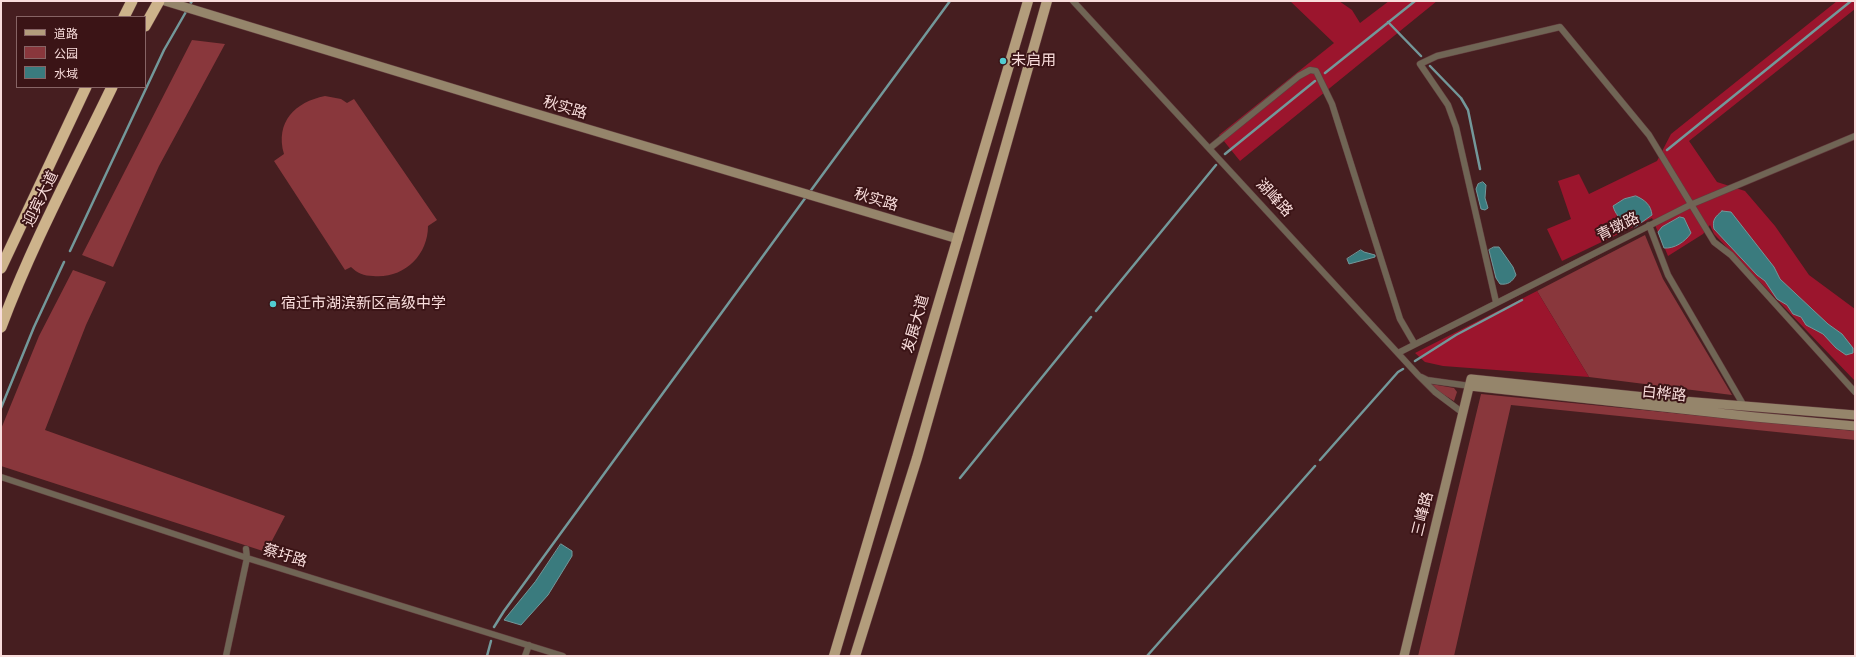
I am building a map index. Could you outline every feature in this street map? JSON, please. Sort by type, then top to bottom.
[{"type":"highway","points":[[124,16],[132,1]]},
{"type":"highway","points":[[146,24],[159,1]]},
{"type":"highway","name":"迎宾大道","points":[[1,268],[86,88]]},
{"type":"highway","name":"迎宾大道","points":[[1,327],[11,299],[38,240],[112,88]]},
{"type":"main road","name":"发展大道","points":[[834,656],[1028,1]]},
{"type":"main road","points":[[855,656],[917,458],[1047,1]]},
{"type":"street","name":"秋实路","points":[[165,1],[206,15],[958,239]]},
{"type":"street","name":"湖峰路","points":[[1072,1],[1210,148],[1418,375],[1427,380],[1471,383]]},
{"type":"street","points":[[1496,302],[1456,128],[1448,106],[1420,64],[1437,56],[1560,27],[1649,135],[1690,205],[1714,242],[1731,255],[1855,392]]},
{"type":"street","points":[[1210,148],[1298,76],[1310,70],[1316,71],[1332,104],[1400,319],[1414,343]]},
{"type":"street","name":"青墩路","points":[[1398,353],[1414,343],[1690,205],[1855,136]]},
{"type":"street","points":[[1649,225],[1668,275],[1744,406]]},
{"type":"street","points":[[1418,375],[1435,392],[1463,413]]},
{"type":"street","name":"白桦路","points":[[1471,383],[1855,415]]},
{"type":"street","name":"白桦路","points":[[1471,383],[1701,412],[1855,426]]},
{"type":"street","name":"三峰路","points":[[1404,656],[1471,383]]},
{"type":"street","name":"蔡圩路","points":[[1,477],[247,558],[563,656]]},
{"type":"street","points":[[226,656],[247,558],[246,549]]},
{"type":"street","points":[[525,656],[529,645]]},
{"type":"green space","points":[[192,40],[225,44],[159,166],[113,267],[82,255]]},
{"type":"green space","points":[[325,96],[341,99],[347,103],[354,99],[437,220],[428,226],[424,247],[419,256],[404,269],[394,274],[370,276],[361,274],[351,267],[345,270],[274,161],[284,154],[282,132],[290,115],[305,103]]},
{"type":"green space","points":[[1645,235],[1663,279],[1732,395],[1589,377],[1537,291]]},
{"type":"green space","points":[[73,270],[106,282],[86,325],[45,430],[285,516],[266,552],[1,466],[1,429],[39,336]]},
{"type":"green space","points":[[1431,384],[1454,388],[1457,392],[1454,401],[1433,388]]},
{"type":"green space","points":[[1481,394],[1855,431],[1855,440],[1511,405],[1454,656],[1418,656]]},
{"type":"shaded area","points":[[1290,1],[1339,1],[1352,10],[1360,23],[1389,1],[1437,1],[1240,161],[1219,135],[1334,43]]},
{"type":"shaded area","points":[[1837,1],[1855,1],[1855,9],[1689,141],[1717,182],[1745,191],[1775,226],[1809,275],[1855,309],[1855,381],[1714,234],[1710,225],[1703,234],[1668,256],[1652,218],[1562,261],[1547,229],[1571,219],[1558,181],[1579,174],[1589,194],[1657,161],[1671,134]]},
{"type":"shaded area","points":[[1537,291],[1589,377],[1443,366],[1425,362],[1415,353]]},
{"type":"water","points":[[1483,182],[1486,185],[1485,198],[1488,208],[1485,210],[1481,209],[1476,189],[1478,184]]},
{"type":"water","points":[[1636,196],[1647,203],[1652,215],[1635,227],[1627,224],[1621,219],[1613,206],[1624,199]]},
{"type":"water","points":[[1722,211],[1731,212],[1774,267],[1780,279],[1828,324],[1842,334],[1853,348],[1853,353],[1846,355],[1836,348],[1823,334],[1806,325],[1801,317],[1793,314],[1787,305],[1777,299],[1765,281],[1757,275],[1714,229],[1713,223]]},
{"type":"water","points":[[1680,217],[1684,218],[1691,233],[1679,244],[1664,248],[1658,232],[1662,227]]},
{"type":"water","points":[[1494,247],[1499,247],[1513,267],[1516,275],[1508,283],[1500,284],[1496,278],[1489,250]]},
{"type":"water","points":[[1361,250],[1375,255],[1375,257],[1349,264],[1347,259]]},
{"type":"water","points":[[561,544],[572,551],[572,556],[548,595],[521,625],[504,620],[535,582]]},
{"type":"waterway","points":[[189,6],[192,1]]},
{"type":"waterway","points":[[809,193],[950,1]]},
{"type":"waterway","points":[[1325,73],[1415,1]]},
{"type":"waterway","points":[[1667,150],[1851,1]]},
{"type":"waterway","points":[[70,251],[164,50],[187,10]]},
{"type":"waterway","points":[[1388,22],[1421,56]]},
{"type":"waterway","points":[[1430,66],[1461,98],[1468,110],[1480,169]]},
{"type":"waterway","points":[[1225,154],[1315,81]]},
{"type":"waterway","points":[[1096,311],[1216,165]]},
{"type":"waterway","points":[[494,627],[504,611],[806,197]]},
{"type":"waterway","points":[[1,408],[34,327],[64,262]]},
{"type":"waterway","points":[[1415,361],[1456,335],[1522,300]]},
{"type":"waterway","points":[[960,478],[1091,317]]},
{"type":"waterway","points":[[1320,460],[1398,372],[1403,369]]},
{"type":"waterway","points":[[1147,656],[1315,466]]},
{"type":"waterway","points":[[487,656],[491,641]]},
{"type":"place","name":"未启用","points":[[1003,61]]},
{"type":"place","name":"宿迁市湖滨新区高级中学","points":[[273,304]]}]
